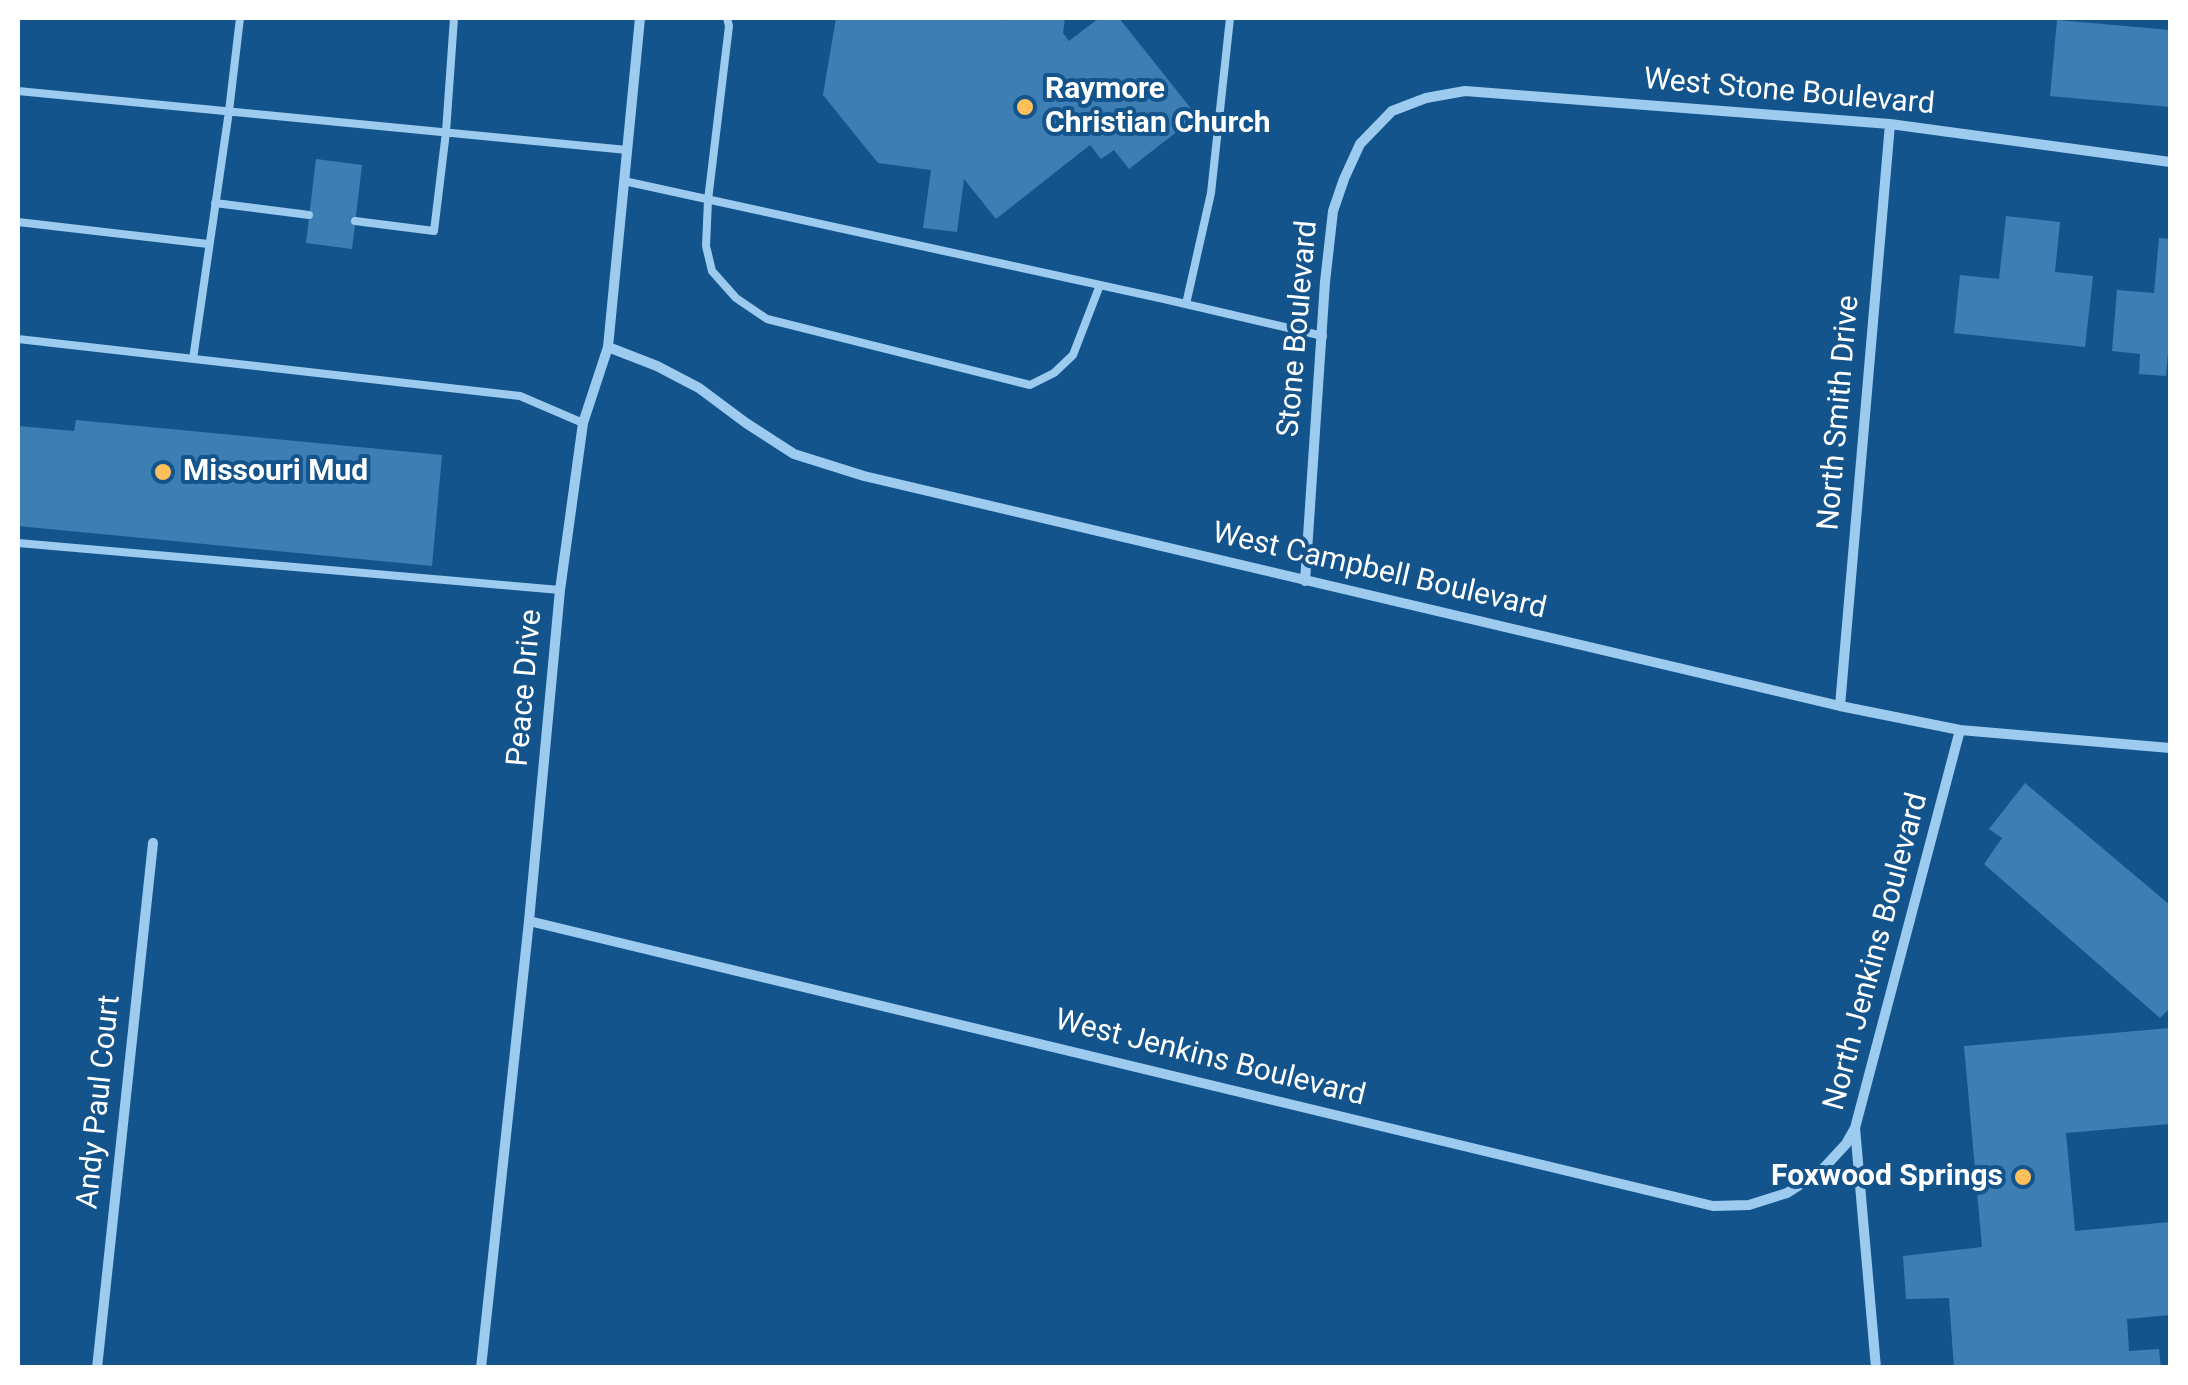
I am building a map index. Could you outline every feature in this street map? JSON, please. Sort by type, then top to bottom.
[{"type":"street","name":"Peace Drive","points":[[481,1368],[560,590],[584,423],[608,347],[640,18]]},
{"type":"street","name":"West Stone Boulevard","points":[[1403,107],[1465,91],[1890,124],[2170,162]]},
{"type":"street","name":"Stone Boulevard","points":[[1305,581],[1333,210],[1360,144],[1392,111],[1403,107]]},
{"type":"street","name":"North Smith Drive","points":[[1840,706],[1890,124]]},
{"type":"street","name":"West Campbell Boulevard","points":[[608,347],[657,366],[698,388],[794,454],[864,476],[1840,706],[1960,730],[2170,748]]},
{"type":"street","name":"North Jenkins Boulevard","points":[[1876,1368],[1856,1128],[1960,730]]},
{"type":"street","name":"Andy Paul Court","points":[[97,1368],[153,842]]},
{"type":"street","name":"West Jenkins Boulevard","points":[[529,921],[1713,1206],[1749,1204],[1786,1193],[1820,1172],[1856,1128]]},
{"type":"lane","points":[[192,359],[240,18]]},
{"type":"lane","points":[[355,221],[434,231],[454,18]]},
{"type":"lane","points":[[727,18],[706,246],[712,271],[736,298],[766,318],[1030,385],[1054,374],[1073,354],[1100,285]]},
{"type":"lane","points":[[1186,304],[1211,194],[1230,18]]},
{"type":"lane","points":[[18,92],[627,150]]},
{"type":"lane","points":[[624,181],[1323,336]]},
{"type":"lane","points":[[215,203],[309,215]]},
{"type":"lane","points":[[18,222],[208,244]]},
{"type":"lane","points":[[18,339],[520,396],[584,423]]},
{"type":"lane","points":[[18,543],[560,590]]},
{"type":"building","points":[[836,18],[1065,18],[1063,33],[1069,41],[1099,18],[1119,18],[1197,116],[1129,169],[1114,150],[1101,159],[1090,145],[996,219],[964,179],[957,232],[923,228],[931,170],[878,163],[823,95]]},
{"type":"building","points":[[2057,20],[2170,30],[2170,107],[2050,96]]},
{"type":"building","points":[[316,159],[362,165],[352,249],[306,243]]},
{"type":"building","points":[[2006,216],[2060,222],[2055,272],[2093,276],[2085,347],[1954,333],[1960,275],[1999,279]]},
{"type":"building","points":[[2159,238],[2170,239],[2170,353],[2166,376],[2139,374],[2140,354],[2112,351],[2117,290],[2154,293]]},
{"type":"building","points":[[76,420],[442,455],[432,566],[18,526],[18,426],[74,431]]},
{"type":"building","points":[[2025,783],[2170,905],[2170,1011],[2160,1018],[1984,864],[2002,838],[1989,829]]},
{"type":"building","name":"Foxwood Springs","points":[[2170,1028],[2170,1124],[2066,1133],[2075,1231],[2170,1222],[2170,1315],[2127,1319],[2129,1351],[2159,1349],[2161,1368],[1954,1368],[1949,1298],[1906,1299],[1903,1256],[1982,1247],[1964,1046]]},
{"type":"place","name":"Raymore Christian Church","points":[[1025,107]]},
{"type":"place","name":"Missouri Mud","points":[[163,472]]},
{"type":"place","name":"Foxwood Springs","points":[[2023,1177]]}]
